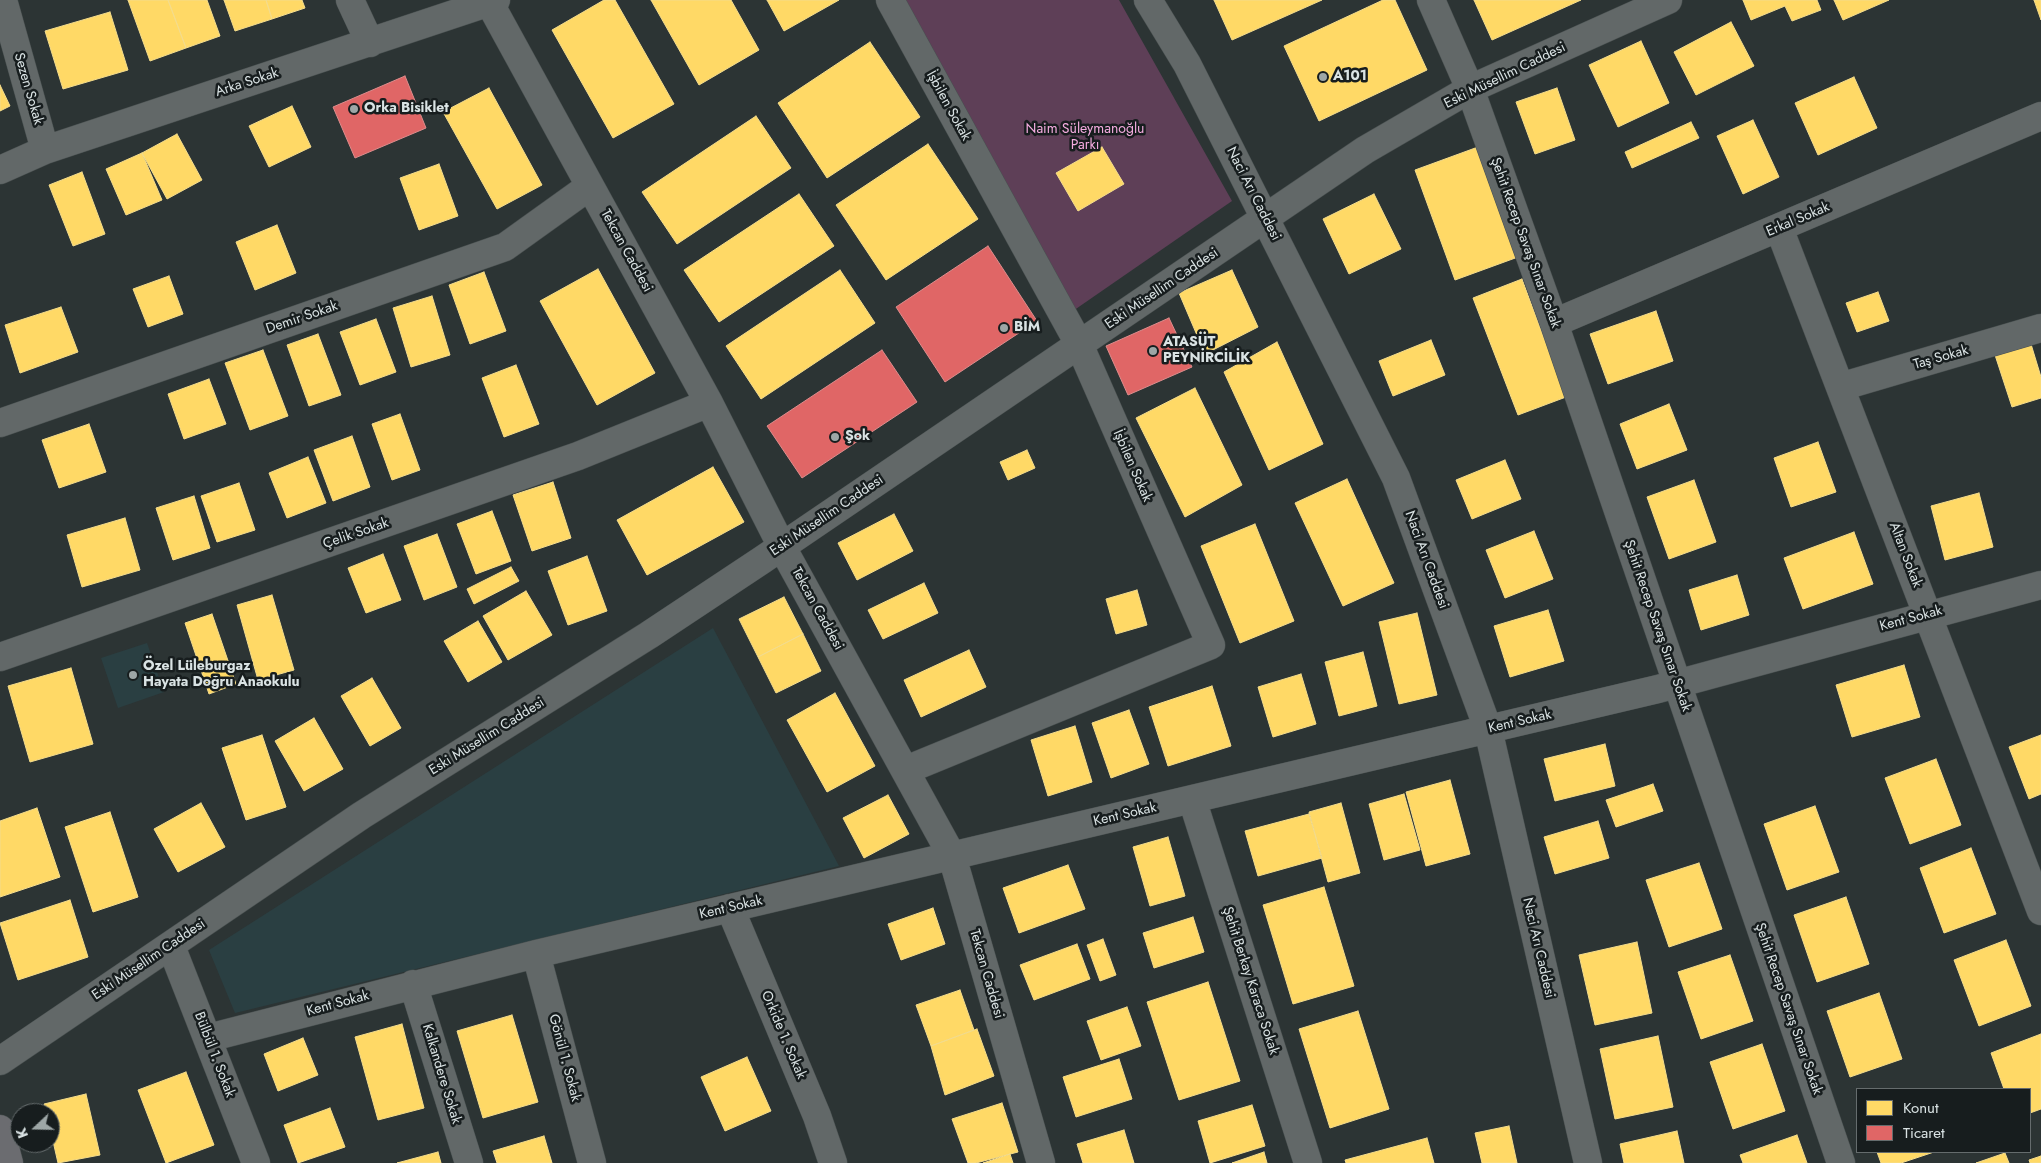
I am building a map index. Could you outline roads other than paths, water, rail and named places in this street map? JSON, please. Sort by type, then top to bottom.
[{"type":"main road","points":[[0,1129],[9,1163]]},
{"type":"street","name":"Sezen Sokak","points":[[3,0],[45,150]]},
{"type":"street","points":[[350,0],[370,43]]},
{"type":"street","name":"İşbilen Sokak","points":[[890,0],[1079,344],[1211,645],[906,770]]},
{"type":"street","name":"Naci Arı Caddesi","points":[[1148,0],[1187,64],[1396,478],[1488,729],[1588,1163]]},
{"type":"street","name":"Şehit Recep Savaş Sınar Sokak","points":[[1431,0],[1470,89],[1554,323],[1840,1163]]},
{"type":"street","name":"Eski Müsellim Caddesi","points":[[0,1061],[362,814],[649,636],[1365,150],[1470,89],[1668,0]]},
{"type":"street","name":"Arka Sokak","points":[[0,170],[45,150],[492,1]]},
{"type":"street","name":"Tekcan Caddesi","points":[[492,1],[590,186],[709,403],[782,547],[952,856],[1041,1163]]},
{"type":"street","name":"Erkal Sokak","points":[[1554,323],[2041,116]]},
{"type":"street","name":"Demir Sokak","points":[[0,423],[505,247],[590,186]]},
{"type":"street","name":"Altan Sokak","points":[[1779,228],[2041,911]]},
{"type":"street","name":"Taş Sokak","points":[[1840,387],[2041,328]]},
{"type":"street","name":"Çelik Sokak","points":[[0,657],[578,456],[709,403]]},
{"type":"street","name":"Kent Sokak","points":[[208,1038],[536,954],[1676,684],[1928,614],[2041,585]]},
{"type":"street","name":"Şehit Berkay Karaca Sokak","points":[[1192,799],[1308,1163]]},
{"type":"street","name":"Orkide 1. Sokak","points":[[730,908],[817,1116],[833,1163]]},
{"type":"street","name":"Bülbül 1. Sokak","points":[[171,946],[256,1163]]},
{"type":"street","name":"Gönül 1. Sokak","points":[[536,954],[592,1163]]},
{"type":"street","name":"Kalkandere Sokak","points":[[413,984],[468,1163]]},
{"type":"place","name":"A101","points":[[1323,77]]},
{"type":"place","name":"Orka Bisiklet","points":[[354,109]]},
{"type":"place","name":"BİM","points":[[1004,328]]},
{"type":"place","name":"ATASÜT PEYNİRCİLİK","points":[[1153,351]]},
{"type":"place","name":"Şok","points":[[835,437]]},
{"type":"place","name":"Özel Lüleburgaz Hayata Doğru Anaokulu","points":[[133,675]]},
{"type":"park label","name":"Naim Süleymanoğlu Parkı","points":[[1085,138]]}]
